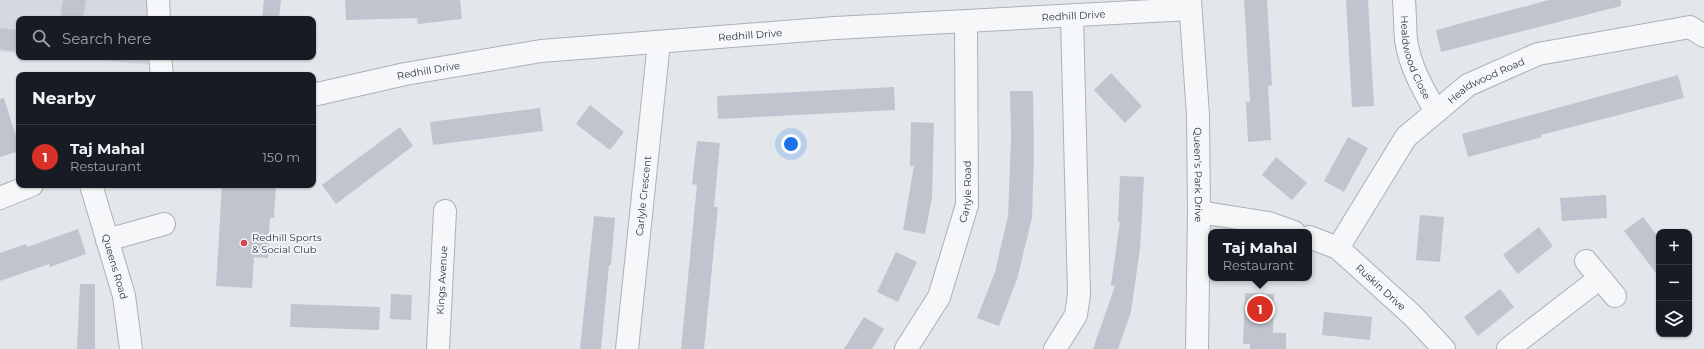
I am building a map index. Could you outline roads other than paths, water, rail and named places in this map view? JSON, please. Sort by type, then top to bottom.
[{"type":"street","points":[[158,0],[158,16]]},
{"type":"street","name":"Healdwood Close","points":[[1404,0],[1406,40],[1410,59],[1417,77],[1436,112]]},
{"type":"street","name":"Redhill Drive","points":[[316,94],[405,74],[541,51],[835,28],[1072,16],[1190,5]]},
{"type":"street","name":"Queen's Park Drive","points":[[1190,5],[1198,115],[1199,212],[1197,349]]},
{"type":"street","points":[[1055,349],[1076,315],[1079,294],[1072,16]]},
{"type":"street","name":"Carlyle Road","points":[[906,349],[939,297],[967,205],[966,22]]},
{"type":"street","name":"Healdwood Road","points":[[1338,248],[1406,137],[1468,85],[1538,54],[1690,27],[1704,36]]},
{"type":"street","name":"Carlyle Crescent","points":[[627,349],[659,42]]},
{"type":"street","points":[[160,60],[162,72]]},
{"type":"street","points":[[0,198],[25,188]]},
{"type":"street","name":"Queens Road","points":[[92,188],[124,296],[131,349]]},
{"type":"street","name":"Kings Avenue","points":[[438,349],[445,211]]},
{"type":"street","points":[[1199,212],[1269,223],[1286,229]]},
{"type":"street","points":[[107,240],[164,224]]},
{"type":"street","name":"Ruskin Drive","points":[[1312,238],[1338,248],[1412,315],[1444,349]]},
{"type":"street","points":[[1586,261],[1615,296]]},
{"type":"street","points":[[1508,349],[1600,278]]},
{"type":"place","name":"Redhill Sports & Social Club","points":[[244,243]]},
{"type":"place","name":"Taj Mahal","points":[[1260,309]]}]
